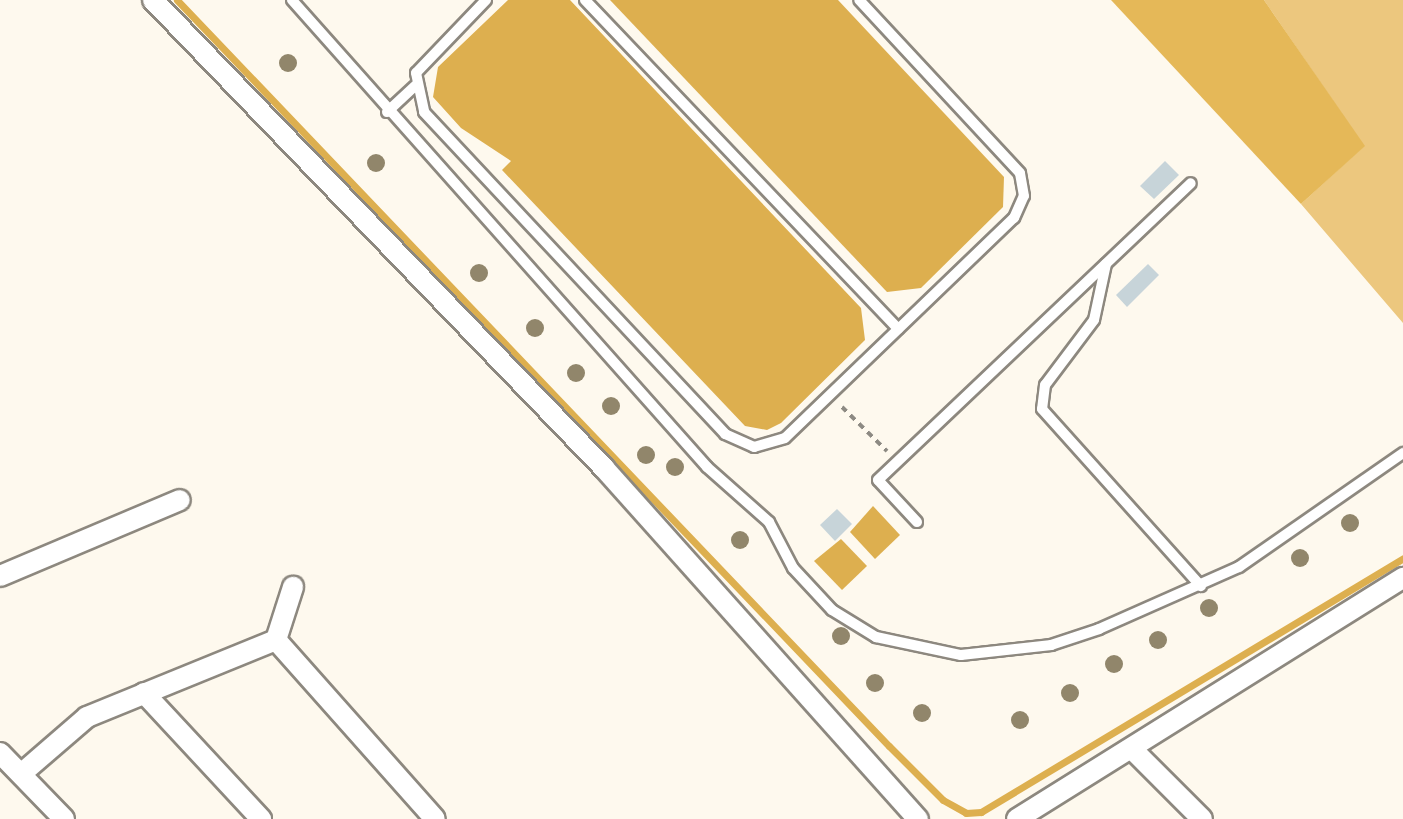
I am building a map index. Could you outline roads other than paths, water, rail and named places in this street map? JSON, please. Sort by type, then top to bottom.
[{"type":"street","points":[[153,0],[594,457],[918,819]]},
{"type":"street","points":[[0,576],[180,500]]},
{"type":"street","points":[[1017,819],[1134,751],[1403,578]]},
{"type":"street","points":[[276,640],[293,587]]},
{"type":"street","points":[[21,774],[87,717],[276,640]]},
{"type":"street","points":[[276,640],[435,819]]},
{"type":"street","points":[[144,693],[261,819]]},
{"type":"street","points":[[1134,751],[1202,819]]},
{"type":"street","points":[[0,753],[64,819]]},
{"type":"lane","points":[[292,0],[387,112],[707,467],[762,515],[793,568],[852,625],[916,650],[1004,653],[1099,629],[1201,586],[1403,453]]},
{"type":"lane","points":[[387,112],[415,86],[424,61],[486,0]]},
{"type":"lane","points":[[585,0],[898,329]]},
{"type":"lane","points":[[415,86],[424,112],[725,434],[754,447],[771,445],[829,395],[1014,218],[1024,185],[859,0]]},
{"type":"lane","points":[[917,522],[878,480],[1191,183]]},
{"type":"lane","points":[[1106,264],[1094,320],[1045,385],[1042,409],[1201,586]]},
{"type":"waterway","points":[[177,0],[889,746],[943,800],[966,813],[981,812],[1403,558]]}]
